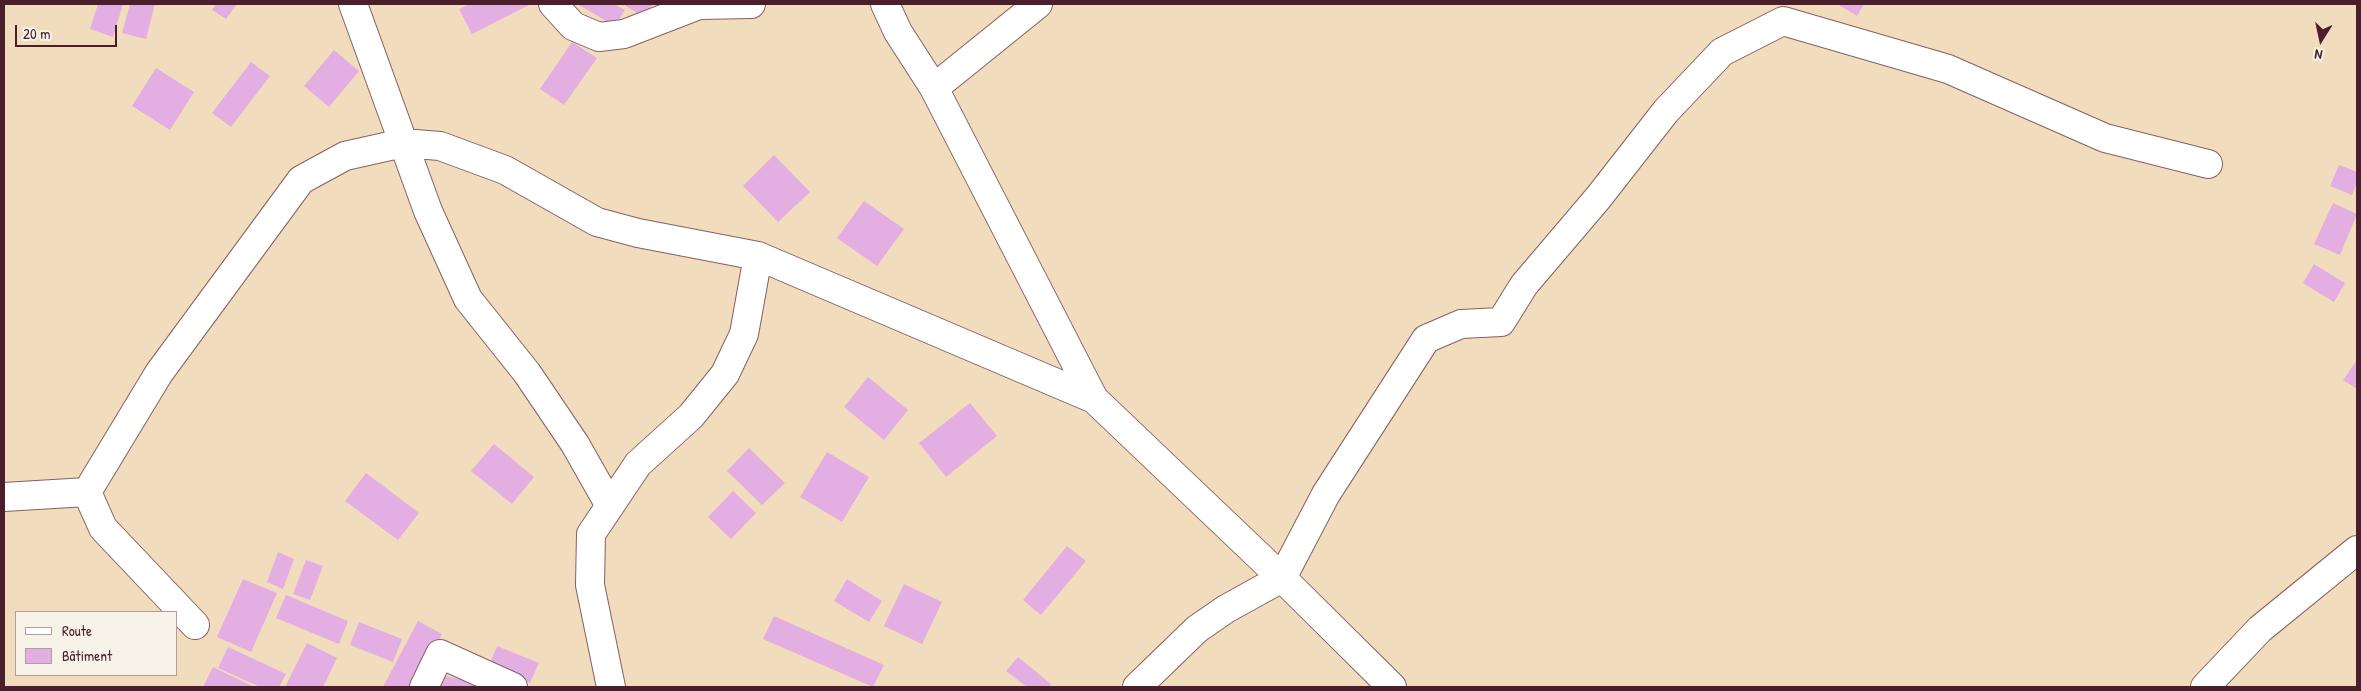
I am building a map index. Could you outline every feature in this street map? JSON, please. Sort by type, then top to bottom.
[{"type":"street","points":[[353,4],[428,211],[468,298],[527,373],[575,444],[610,504]]},
{"type":"street","points":[[553,4],[573,26],[599,37],[624,34],[699,5],[751,4]]},
{"type":"street","points":[[884,4],[898,32],[934,88],[1094,399],[1282,578],[1392,687]]},
{"type":"street","points":[[934,88],[1038,4]]},
{"type":"street","points":[[1137,687],[1197,629],[1226,609],[1282,578],[1326,494],[1426,339],[1461,324],[1500,322],[1524,286],[1598,198],[1666,111],[1722,52],[1782,21],[1948,69],[2105,138],[2208,164]]},
{"type":"street","points":[[87,492],[159,373],[301,180],[344,156],[404,143],[440,146],[505,170],[597,222],[638,233],[758,256],[1094,399]]},
{"type":"street","points":[[611,687],[590,585],[591,534],[638,464],[691,416],[725,374],[744,334],[758,256]]},
{"type":"street","points":[[4,497],[87,492]]},
{"type":"street","points":[[87,492],[103,528],[195,625]]},
{"type":"street","points":[[2204,687],[2260,629],[2357,550]]},
{"type":"street","points":[[424,687],[440,654],[513,687]]},
{"type":"building","points":[[98,4],[123,4],[113,37],[90,29]]},
{"type":"building","points":[[130,4],[155,4],[146,39],[122,33]]},
{"type":"building","points":[[216,4],[237,4],[226,19],[212,10]]},
{"type":"building","points":[[470,4],[531,4],[472,34],[459,9]]},
{"type":"building","points":[[577,4],[614,4],[625,10],[615,26]]},
{"type":"building","points":[[623,4],[653,4],[643,17]]},
{"type":"building","points":[[1837,4],[1864,4],[1857,16]]},
{"type":"building","points":[[572,42],[597,58],[564,105],[540,89]]},
{"type":"building","points":[[334,50],[359,71],[329,107],[304,86]]},
{"type":"building","points":[[251,62],[270,76],[231,127],[212,113]]},
{"type":"building","points":[[156,68],[194,92],[170,130],[132,106]]},
{"type":"building","points":[[774,155],[810,192],[778,222],[743,186]]},
{"type":"building","points":[[2339,165],[2357,172],[2357,183],[2352,195],[2330,186]]},
{"type":"building","points":[[864,201],[904,229],[877,266],[837,238]]},
{"type":"building","points":[[2333,203],[2357,214],[2340,255],[2314,244]]},
{"type":"building","points":[[2314,264],[2345,283],[2334,302],[2303,283]]},
{"type":"building","points":[[2357,360],[2357,389],[2343,380]]},
{"type":"building","points":[[868,377],[908,410],[884,440],[844,407]]},
{"type":"building","points":[[970,403],[997,436],[946,477],[919,443]]},
{"type":"building","points":[[494,444],[534,477],[512,504],[471,471]]},
{"type":"building","points":[[749,448],[785,483],[762,505],[727,471]]},
{"type":"building","points":[[827,452],[869,477],[842,522],[800,497]]},
{"type":"building","points":[[366,473],[419,513],[398,540],[345,501]]},
{"type":"building","points":[[733,491],[756,513],[731,539],[708,517]]},
{"type":"building","points":[[1067,546],[1086,561],[1041,615],[1023,600]]},
{"type":"building","points":[[278,552],[294,559],[283,589],[267,582]]},
{"type":"building","points":[[306,560],[323,566],[310,600],[293,594]]},
{"type":"building","points":[[243,579],[277,593],[251,652],[217,637]]},
{"type":"building","points":[[847,579],[882,601],[869,622],[834,601]]},
{"type":"building","points":[[904,584],[942,602],[922,644],[884,626]]},
{"type":"building","points":[[286,595],[348,621],[339,644],[276,618]]},
{"type":"building","points":[[774,616],[884,665],[873,687],[763,639]]},
{"type":"building","points":[[418,621],[442,634],[414,687],[383,687]]},
{"type":"building","points":[[359,622],[402,639],[393,662],[350,645]]},
{"type":"building","points":[[307,643],[337,658],[323,687],[285,687]]},
{"type":"building","points":[[497,646],[539,663],[530,683],[489,666]]},
{"type":"building","points":[[228,647],[286,674],[279,687],[260,687],[218,668]]},
{"type":"building","points":[[1018,657],[1051,684],[1049,687],[1027,687],[1006,671]]},
{"type":"building","points":[[213,667],[254,687],[203,687]]},
{"type":"building","points":[[440,675],[475,682],[473,687],[437,687]]}]
